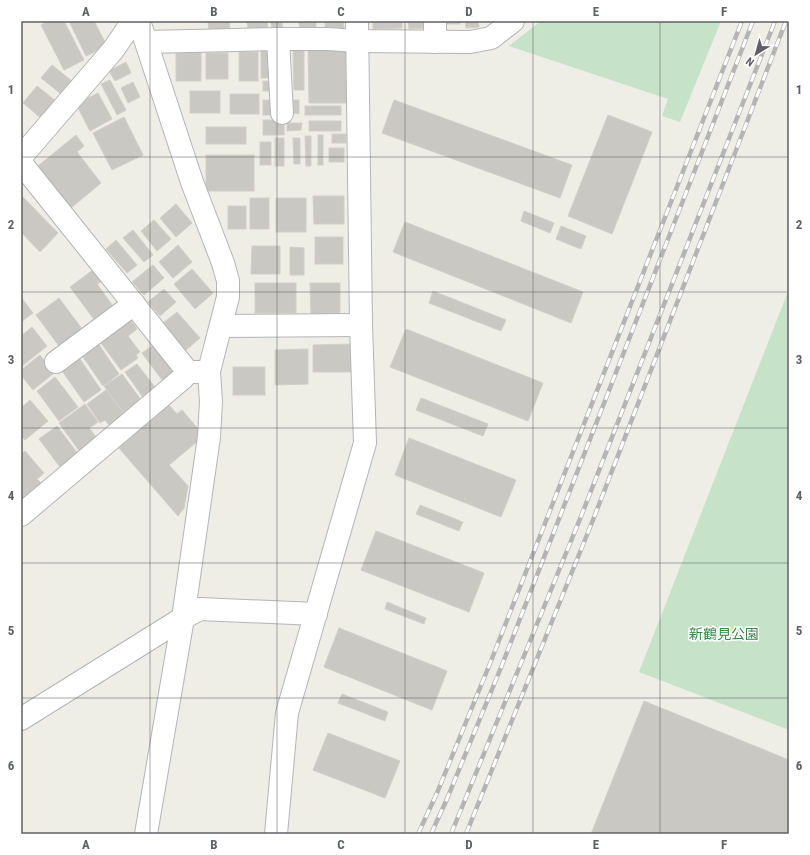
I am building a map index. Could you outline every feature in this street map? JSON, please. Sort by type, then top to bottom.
[{"type":"street","points":[[21,157],[113,50],[133,21]]},
{"type":"street","points":[[139,21],[192,182],[224,263],[228,281],[228,297],[209,371],[211,402],[209,437],[183,618],[146,834]]},
{"type":"street","points":[[147,42],[328,39],[357,31],[435,31],[470,42],[491,38],[513,21]]},
{"type":"street","points":[[276,834],[286,713],[365,443],[361,325],[357,31]]},
{"type":"street","points":[[278,39],[282,113]]},
{"type":"street","points":[[21,163],[188,372]]},
{"type":"street","points":[[56,362],[134,304]]},
{"type":"street","points":[[221,326],[361,325]]},
{"type":"street","points":[[21,516],[183,378],[188,372],[209,371]]},
{"type":"street","points":[[21,719],[183,618],[200,609],[316,614]]},
{"type":"green space","points":[[541,21],[721,21],[680,122],[662,116],[668,99],[509,46]]},
{"type":"green space","name":"新鶴見公園","points":[[789,289],[789,730],[639,672]]},
{"type":"building","points":[[49,21],[64,21],[84,60],[64,70],[41,25]]},
{"type":"building","points":[[69,21],[94,21],[107,46],[86,56]]},
{"type":"building","points":[[208,21],[229,21],[230,31],[209,32]]},
{"type":"building","points":[[247,21],[267,21],[268,29],[248,30]]},
{"type":"building","points":[[299,21],[316,21],[316,28],[300,29]]},
{"type":"building","points":[[325,21],[343,21],[344,28],[325,29]]},
{"type":"building","points":[[373,21],[402,21],[402,28],[373,29]]},
{"type":"building","points":[[408,21],[426,21],[427,28],[409,29]]},
{"type":"building","points":[[445,21],[460,21],[460,24],[445,24]]},
{"type":"building","points":[[465,21],[478,21],[479,27],[466,28]]},
{"type":"building","points":[[271,22],[282,22],[283,34],[272,34]]},
{"type":"building","points":[[308,49],[346,49],[347,103],[309,103]]},
{"type":"building","points":[[176,50],[201,50],[201,81],[176,81]]},
{"type":"building","points":[[261,50],[274,50],[274,78],[261,78]]},
{"type":"building","points":[[293,50],[304,50],[304,90],[294,90]]},
{"type":"building","points":[[239,52],[258,52],[258,81],[239,81]]},
{"type":"building","points":[[206,53],[228,53],[228,79],[206,79]]},
{"type":"building","points":[[126,62],[131,73],[115,81],[109,71]]},
{"type":"building","points":[[52,65],[72,81],[61,94],[41,78]]},
{"type":"building","points":[[110,80],[126,110],[117,115],[101,84]]},
{"type":"building","points":[[263,81],[270,81],[270,91],[263,91]]},
{"type":"building","points":[[133,82],[140,97],[128,103],[121,88]]},
{"type":"building","points":[[37,86],[56,101],[42,119],[23,103]]},
{"type":"building","points":[[190,91],[220,91],[220,113],[190,113]]},
{"type":"building","points":[[98,93],[112,119],[90,131],[76,104]]},
{"type":"building","points":[[230,94],[259,94],[259,114],[230,114]]},
{"type":"building","points":[[263,100],[274,100],[274,115],[263,115]]},
{"type":"building","points":[[293,100],[299,100],[299,114],[294,113]]},
{"type":"building","points":[[394,100],[572,165],[560,198],[382,133]]},
{"type":"building","points":[[305,106],[341,106],[341,115],[305,115]]},
{"type":"building","points":[[608,115],[652,132],[612,234],[568,216]]},
{"type":"building","points":[[124,117],[143,155],[112,170],[93,133]]},
{"type":"building","points":[[263,120],[284,120],[284,135],[263,135]]},
{"type":"building","points":[[309,121],[341,121],[341,131],[309,131]]},
{"type":"building","points":[[287,123],[302,123],[301,130],[287,131]]},
{"type":"building","points":[[206,127],[246,127],[246,144],[206,144]]},
{"type":"building","points":[[332,134],[346,134],[346,143],[332,143]]},
{"type":"building","points":[[76,135],[84,146],[77,152],[101,183],[71,208],[38,166]]},
{"type":"building","points":[[318,135],[323,135],[323,165],[318,165]]},
{"type":"building","points":[[305,136],[311,136],[311,166],[306,166]]},
{"type":"building","points":[[275,138],[284,138],[284,166],[275,166]]},
{"type":"building","points":[[293,138],[300,138],[300,164],[294,164]]},
{"type":"building","points":[[260,142],[271,142],[271,165],[260,165]]},
{"type":"building","points":[[329,148],[344,148],[344,162],[329,162]]},
{"type":"building","points":[[206,155],[254,155],[254,191],[206,191]]},
{"type":"building","points":[[21,195],[58,233],[40,252],[21,232]]},
{"type":"building","points":[[313,196],[344,196],[344,224],[314,224]]},
{"type":"building","points":[[250,198],[269,198],[269,229],[250,229]]},
{"type":"building","points":[[276,198],[306,198],[306,232],[276,232]]},
{"type":"building","points":[[176,204],[192,223],[176,237],[160,218]]},
{"type":"building","points":[[228,206],[246,206],[246,229],[228,229]]},
{"type":"building","points":[[524,211],[554,223],[550,233],[521,221]]},
{"type":"building","points":[[154,220],[171,239],[157,251],[141,231]]},
{"type":"building","points":[[405,222],[583,292],[571,323],[393,252]]},
{"type":"building","points":[[561,226],[586,236],[581,249],[556,239]]},
{"type":"building","points":[[133,230],[153,255],[144,262],[123,238]]},
{"type":"building","points":[[315,237],[343,237],[343,264],[315,264]]},
{"type":"building","points":[[116,240],[137,265],[127,273],[106,249]]},
{"type":"building","points":[[178,245],[192,262],[173,278],[159,262]]},
{"type":"building","points":[[252,246],[280,246],[280,274],[251,274]]},
{"type":"building","points":[[290,247],[304,248],[304,275],[290,275]]},
{"type":"building","points":[[153,265],[164,278],[144,295],[132,282]]},
{"type":"building","points":[[97,267],[105,279],[97,284],[115,309],[96,322],[70,287]]},
{"type":"building","points":[[192,269],[213,293],[195,309],[174,284]]},
{"type":"building","points":[[255,283],[296,283],[296,313],[255,313]]},
{"type":"building","points":[[310,283],[340,283],[340,313],[311,314]]},
{"type":"building","points":[[164,289],[176,302],[160,316],[148,302]]},
{"type":"building","points":[[433,291],[506,320],[501,331],[429,303]]},
{"type":"building","points":[[21,297],[33,313],[21,322]]},
{"type":"building","points":[[59,298],[85,333],[62,350],[36,315]]},
{"type":"building","points":[[177,312],[200,338],[186,350],[163,323]]},
{"type":"building","points":[[128,317],[137,329],[128,336],[140,352],[136,355],[138,358],[121,370],[98,339]]},
{"type":"building","points":[[32,327],[47,346],[21,367],[21,336]]},
{"type":"building","points":[[406,329],[543,383],[528,421],[390,367]]},
{"type":"building","points":[[97,342],[119,374],[103,386],[81,354]]},
{"type":"building","points":[[158,342],[181,372],[165,384],[142,353]]},
{"type":"building","points":[[353,344],[352,372],[313,372],[313,345]]},
{"type":"building","points":[[308,349],[308,384],[275,385],[275,350]]},
{"type":"building","points":[[40,355],[54,373],[33,390],[21,375],[21,370]]},
{"type":"building","points":[[78,356],[101,390],[84,402],[60,368]]},
{"type":"building","points":[[137,364],[158,391],[145,400],[125,372]]},
{"type":"building","points":[[233,367],[265,367],[265,395],[233,395]]},
{"type":"building","points":[[122,374],[144,404],[127,417],[104,386]]},
{"type":"building","points":[[55,377],[78,407],[59,421],[37,391]]},
{"type":"building","points":[[106,390],[127,418],[112,429],[105,420],[100,423],[87,404]]},
{"type":"building","points":[[421,398],[488,424],[483,436],[416,410]]},
{"type":"building","points":[[30,400],[48,421],[25,440],[21,435],[21,408]]},
{"type":"building","points":[[85,404],[98,422],[89,428],[100,442],[83,456],[59,423]]},
{"type":"building","points":[[168,404],[177,414],[182,410],[204,436],[169,465],[188,486],[184,508],[178,516],[118,447]]},
{"type":"building","points":[[57,426],[81,458],[63,471],[39,439]]},
{"type":"building","points":[[409,438],[516,480],[501,517],[395,475]]},
{"type":"building","points":[[25,451],[44,473],[37,479],[45,487],[26,504],[21,498],[21,454]]},
{"type":"building","points":[[420,505],[463,522],[459,531],[416,514]]},
{"type":"building","points":[[376,531],[484,573],[469,612],[361,570]]},
{"type":"building","points":[[387,602],[426,618],[424,624],[385,609]]},
{"type":"building","points":[[339,628],[447,671],[432,710],[324,667]]},
{"type":"building","points":[[342,694],[388,712],[385,721],[338,703]]},
{"type":"building","points":[[644,701],[789,760],[789,834],[591,834]]},
{"type":"building","points":[[328,733],[400,761],[385,798],[313,770]]},
{"type":"railway","points":[[418,834],[437,793],[491,661],[742,21]]},
{"type":"railway","points":[[431,834],[502,665],[753,21]]},
{"type":"railway","points":[[451,834],[580,519],[775,21]]},
{"type":"railway","points":[[466,834],[593,520],[786,21]]}]
